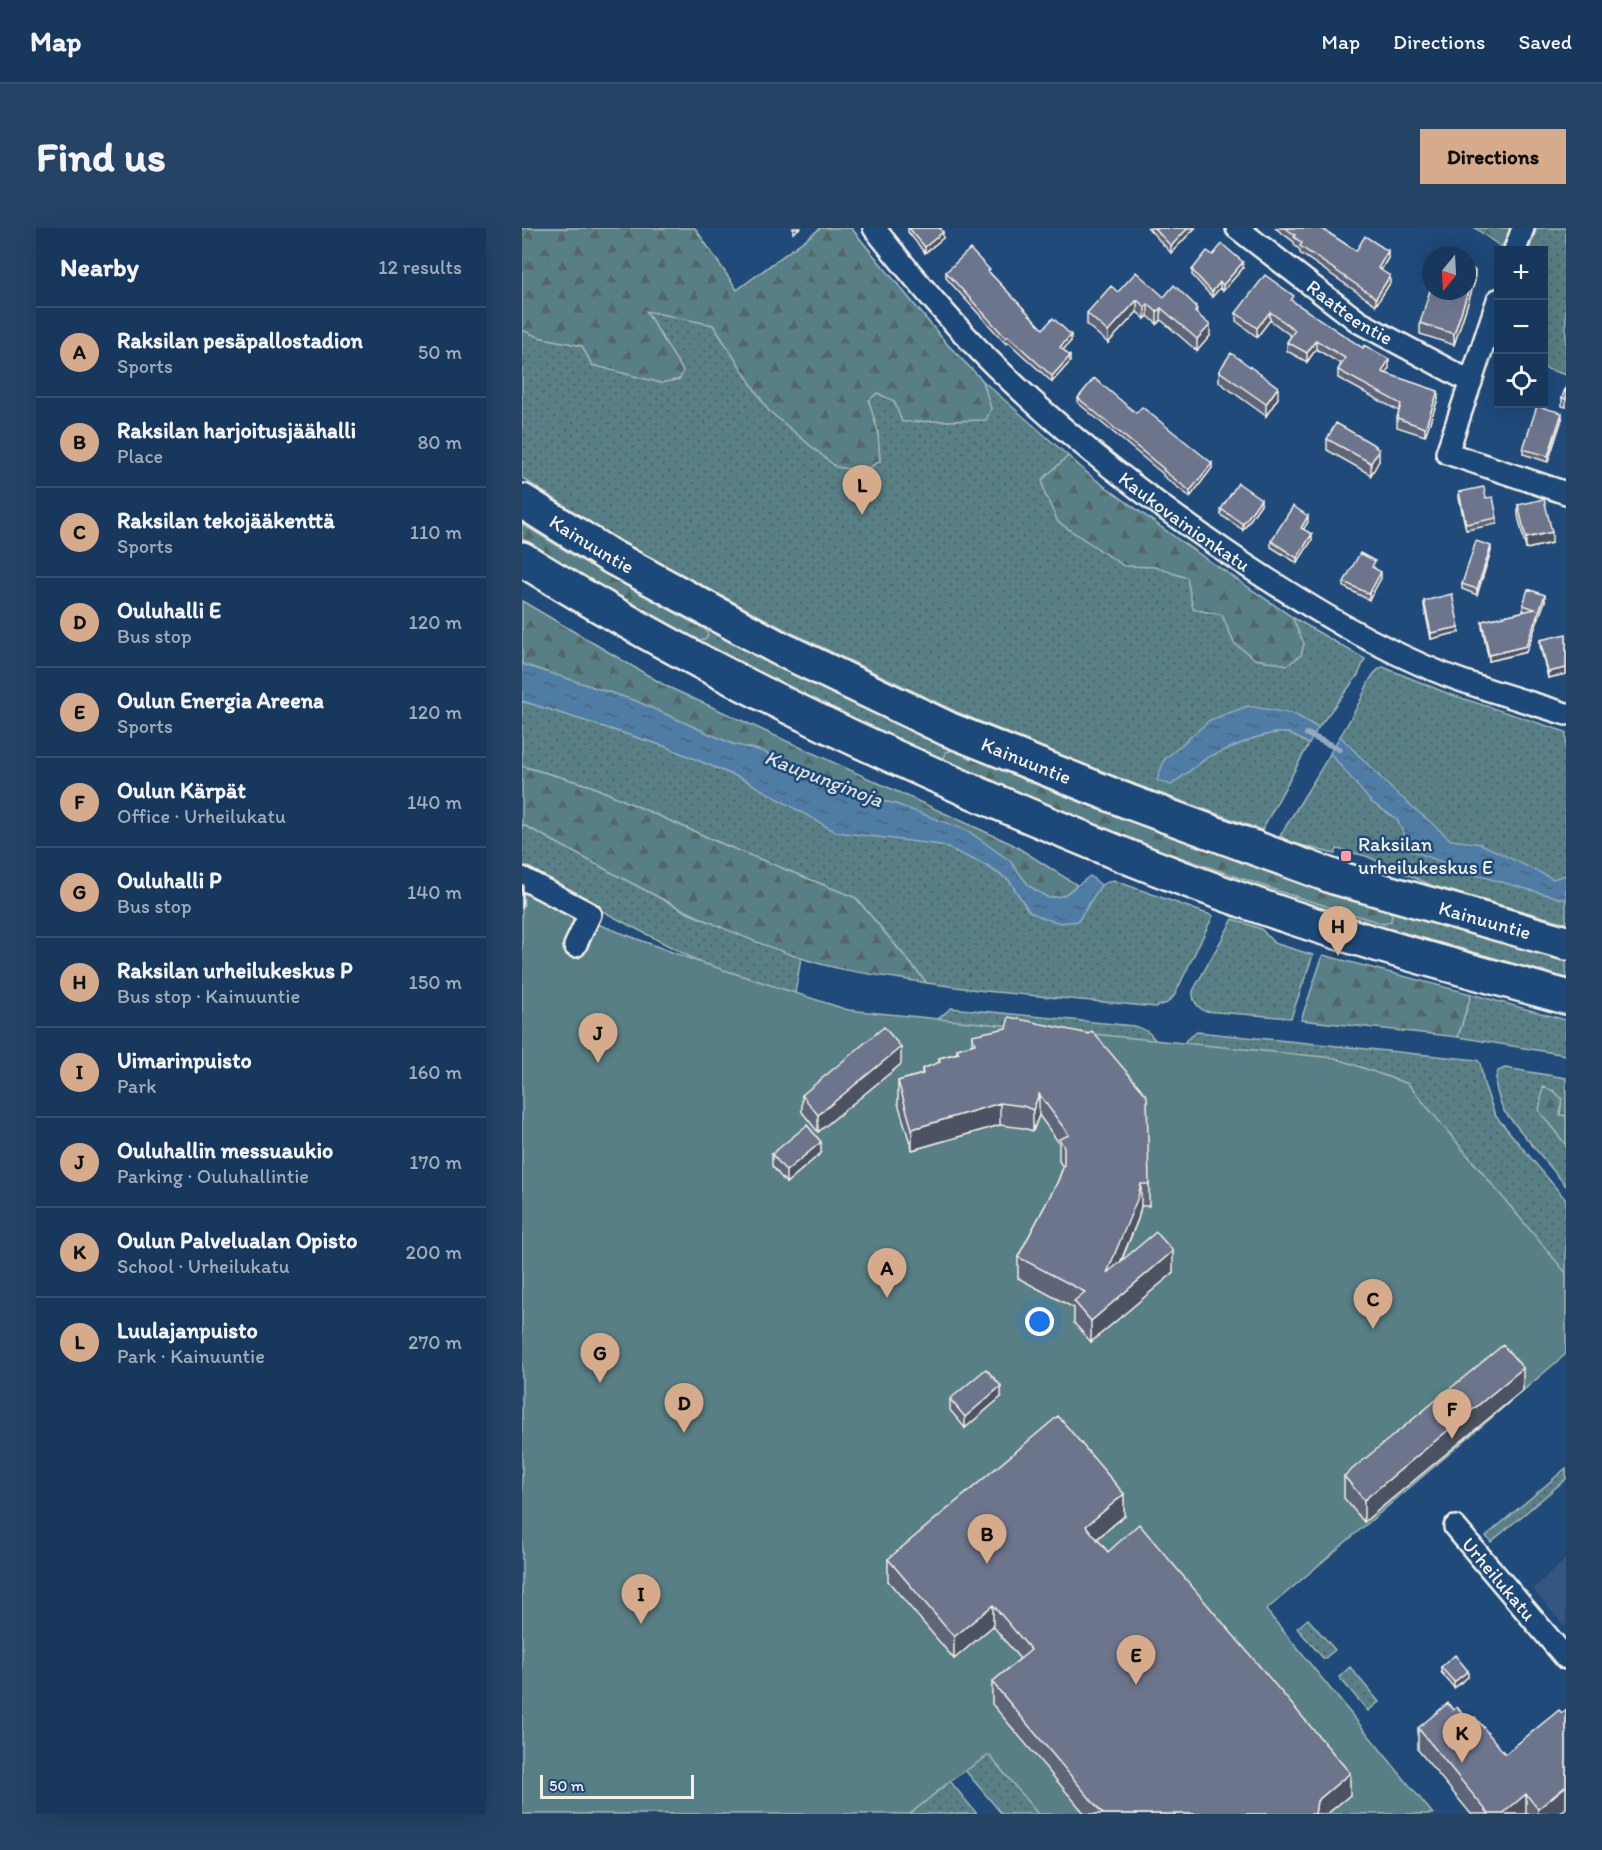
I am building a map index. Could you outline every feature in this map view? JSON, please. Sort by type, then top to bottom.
[{"type":"highway","name":"Kainuuntie","points":[[522,501],[610,556],[777,647],[948,729],[1132,803],[1334,877],[1566,943]]},
{"type":"highway","points":[[522,559],[590,602],[753,689],[929,773],[1116,853],[1295,919],[1368,942],[1566,997]]},
{"type":"street","name":"Kaukovainionkatu","points":[[874,228],[922,288],[996,367],[1085,447],[1185,523],[1287,593],[1382,646],[1445,675],[1566,714]]},
{"type":"street","name":"Raatteentie","points":[[1237,228],[1359,322],[1471,382]]},
{"type":"street","points":[[1516,246],[1523,228]]},
{"type":"street","points":[[1494,312],[1447,453],[1566,493]]},
{"type":"street","points":[[522,878],[590,914],[575,946]]},
{"type":"street","name":"Urheilukatu","points":[[1455,1527],[1566,1658]]},
{"type":"shaded area","points":[[1566,1559],[1566,1628],[1533,1589]]},
{"type":"green space","points":[[522,228],[695,228],[737,290],[821,228],[851,228],[947,344],[983,381],[1092,477],[1183,543],[1292,617],[1365,659],[1358,675],[1318,728],[1294,714],[1185,743],[1164,760],[1171,785],[1208,757],[1254,738],[1274,733],[1289,733],[1309,744],[1262,830],[1121,779],[957,712],[784,629],[618,540],[522,478]]},
{"type":"green space","points":[[522,228],[695,228],[737,290],[821,228],[851,228],[947,344],[983,381],[991,409],[986,420],[902,422],[894,401],[877,393],[869,401],[878,432],[880,461],[864,471],[836,467],[768,410],[713,325],[646,311],[683,371],[680,379],[661,383],[592,365],[582,346],[538,337],[522,330]]},
{"type":"green space","points":[[1475,228],[1512,228],[1500,246]]},
{"type":"green space","points":[[1537,228],[1566,228],[1566,375],[1548,369],[1548,246],[1530,246]]},
{"type":"green space","points":[[1068,456],[1092,477],[1183,543],[1292,617],[1304,644],[1301,655],[1288,665],[1255,659],[1234,643],[1222,615],[1193,609],[1187,578],[1155,567],[1124,566],[1058,522],[1045,494],[1042,480]]},
{"type":"green space","points":[[522,520],[581,557],[941,742],[1125,819],[1298,881],[1438,924],[1566,959],[1566,978],[1370,923],[1248,885],[1138,845],[931,758],[715,654],[522,544]]},
{"type":"green space","points":[[522,524],[579,559],[706,630],[708,635],[705,639],[699,640],[573,570],[522,539]]},
{"type":"green space","points":[[522,601],[666,686],[1012,844],[1077,885],[1063,896],[1048,898],[1029,886],[1010,861],[893,803],[867,800],[836,785],[818,780],[762,751],[732,744],[636,701],[522,664]]},
{"type":"green space","points":[[1383,667],[1449,694],[1566,732],[1566,923],[1433,886],[1366,856],[1337,849],[1335,854],[1293,843],[1280,836],[1341,735],[1372,677]]},
{"type":"green space","points":[[522,701],[664,746],[745,780],[899,839],[942,845],[985,865],[1009,880],[1029,911],[1078,921],[1101,885],[1113,880],[1213,916],[1174,996],[1167,1003],[1156,1007],[985,991],[927,983],[856,898],[727,846],[591,786],[522,766]]},
{"type":"green space","points":[[953,750],[1169,836],[1389,911],[1392,915],[1391,921],[1384,924],[1278,891],[1151,847],[948,763],[944,758],[946,752]]},
{"type":"green space","points":[[522,766],[591,786],[727,846],[856,898],[927,983],[847,970],[801,958],[729,930],[624,879],[522,824]]},
{"type":"green space","points":[[522,824],[690,914],[801,958],[794,999],[755,991],[522,869]]},
{"type":"green space","points":[[522,889],[563,911],[693,960],[848,1010],[1335,1058],[1408,1084],[1566,1273],[1566,1354],[1266,1610],[1433,1814],[1038,1814],[989,1755],[950,1781],[910,1814],[522,1814]]},
{"type":"green space","points":[[1233,919],[1261,929],[1274,943],[1313,955],[1291,1018],[1204,1011],[1193,998],[1193,991]]},
{"type":"green space","points":[[1323,955],[1471,994],[1458,1037],[1301,1020]]},
{"type":"green space","points":[[1471,994],[1566,1020],[1566,1055],[1458,1037]]},
{"type":"green space","points":[[951,1008],[1134,1026],[1149,1033],[1158,1046],[927,1028]]},
{"type":"green space","points":[[1197,1032],[1477,1060],[1480,1063],[1484,1084],[1495,1115],[1566,1200],[1566,1293],[1183,1046],[1186,1040]]},
{"type":"green space","points":[[1505,1068],[1566,1078],[1566,1186],[1504,1111],[1497,1091],[1496,1076],[1498,1071]]},
{"type":"green space","points":[[1543,1087],[1554,1091],[1562,1099],[1560,1115],[1566,1116],[1566,1145],[1539,1111]]},
{"type":"green space","points":[[1566,1468],[1566,1479],[1491,1542],[1486,1536]]},
{"type":"green space","points":[[1308,1619],[1335,1650],[1324,1659],[1297,1628]]},
{"type":"green space","points":[[1350,1667],[1379,1702],[1368,1711],[1339,1677]]},
{"type":"green space","points":[[947,1677],[1040,1814],[1002,1814],[958,1762]]},
{"type":"green space","points":[[950,1781],[977,1814],[910,1814]]},
{"type":"water","name":"Kaupunginoja","points":[[522,664],[636,701],[732,744],[762,751],[818,780],[836,785],[866,800],[893,803],[968,831],[1010,861],[1029,886],[1048,898],[1063,896],[1090,876],[1101,885],[1078,921],[1061,923],[1045,919],[1029,911],[1009,880],[985,865],[942,845],[836,832],[745,780],[664,746],[522,701]]},
{"type":"water","points":[[1248,706],[1294,714],[1318,728],[1309,744],[1289,733],[1274,733],[1254,738],[1208,757],[1171,785],[1157,780],[1164,760],[1210,720]]},
{"type":"water","points":[[1340,736],[1393,790],[1451,840],[1481,844],[1553,879],[1566,875],[1566,900],[1476,875],[1410,850],[1397,819],[1371,802],[1330,753]]},
{"type":"building","points":[[909,228],[939,228],[943,232],[925,247]]},
{"type":"building","points":[[1154,228],[1188,228],[1171,246]]},
{"type":"building","points":[[1285,228],[1321,228],[1356,251],[1365,236],[1388,251],[1378,268],[1390,276],[1376,298],[1300,246],[1302,243]]},
{"type":"building","points":[[1222,244],[1243,262],[1223,285],[1220,282],[1212,292],[1192,270],[1207,251],[1213,255]]},
{"type":"building","points":[[970,249],[1043,329],[1053,318],[1071,335],[1060,347],[1070,356],[1052,376],[1008,336],[1006,338],[946,272]]},
{"type":"building","points":[[1136,272],[1164,297],[1174,285],[1196,306],[1195,312],[1210,325],[1197,339],[1161,308],[1157,312],[1148,304],[1145,307],[1137,300],[1108,332],[1087,313],[1111,286],[1118,292]]},
{"type":"building","points":[[1265,275],[1294,296],[1291,300],[1363,348],[1364,345],[1389,359],[1382,372],[1438,391],[1425,428],[1397,418],[1401,404],[1338,370],[1345,358],[1316,340],[1307,353],[1287,342],[1295,330],[1270,312],[1257,328],[1236,313]]},
{"type":"building","points":[[1427,300],[1465,300],[1454,334],[1420,323]]},
{"type":"building","points":[[1231,353],[1278,387],[1266,404],[1219,371]]},
{"type":"building","points":[[1094,378],[1136,413],[1142,407],[1212,463],[1190,491],[1078,398]]},
{"type":"building","points":[[1566,387],[1566,399],[1562,398]]},
{"type":"building","points":[[1536,408],[1562,413],[1548,456],[1523,449]]},
{"type":"building","points":[[1336,423],[1376,446],[1379,450],[1371,463],[1327,439]]},
{"type":"building","points":[[1238,483],[1261,499],[1243,524],[1221,509]]},
{"type":"building","points":[[1484,487],[1486,498],[1493,497],[1497,518],[1466,524],[1459,492]]},
{"type":"building","points":[[1544,499],[1552,532],[1526,538],[1518,505]]},
{"type":"building","points":[[1293,506],[1308,516],[1301,528],[1312,534],[1297,558],[1271,541]]},
{"type":"building","points":[[1476,541],[1491,546],[1477,589],[1462,584]]},
{"type":"building","points":[[1360,553],[1375,561],[1372,567],[1381,572],[1369,594],[1344,582]]},
{"type":"building","points":[[1528,589],[1545,595],[1526,646],[1489,655],[1482,621],[1535,609],[1523,605]]},
{"type":"building","points":[[1452,594],[1459,627],[1431,633],[1424,601]]},
{"type":"building","points":[[1566,634],[1566,668],[1548,672],[1540,640]]},
{"type":"building","points":[[1009,1017],[1089,1034],[1092,1031],[1147,1096],[1149,1184],[1141,1184],[1138,1197],[1107,1273],[1156,1232],[1173,1251],[1091,1321],[1074,1301],[1085,1292],[1018,1257],[1064,1165],[1064,1147],[1059,1139],[1069,1135],[1039,1094],[1033,1110],[1023,1106],[1000,1103],[912,1129],[898,1081],[923,1074],[922,1069],[940,1062],[939,1058],[959,1053],[957,1049],[975,1044],[972,1035],[1006,1028]]},
{"type":"building","points":[[884,1027],[901,1047],[818,1115],[802,1095]]},
{"type":"building","points":[[807,1125],[821,1142],[786,1171],[772,1154]]},
{"type":"building","points":[[1503,1345],[1523,1368],[1364,1500],[1344,1476]]},
{"type":"building","points":[[986,1369],[1001,1386],[965,1417],[950,1399]]},
{"type":"building","points":[[1058,1416],[1124,1494],[1086,1526],[1108,1552],[1139,1524],[1350,1773],[1317,1801],[1315,1814],[1103,1814],[992,1682],[1031,1650],[993,1605],[954,1637],[888,1559]]},
{"type":"building","points":[[1455,1655],[1468,1671],[1454,1682],[1441,1667]]},
{"type":"building","points":[[1448,1703],[1453,1710],[1457,1707],[1469,1722],[1475,1717],[1505,1754],[1559,1710],[1562,1713],[1566,1710],[1566,1786],[1538,1809],[1526,1794],[1502,1814],[1489,1814],[1418,1728]]},
{"type":"waterway","name":"Kaupunginoja","points":[[1307,734],[1339,749]]},
{"type":"place","name":"Luulajanpuisto","points":[[862,515]]},
{"type":"place","name":"Raksilan urheilukeskus E","points":[[1346,856]]},
{"type":"place","name":"Raksilan urheilukeskus P","points":[[1338,956]]},
{"type":"place","name":"Ouluhallin messuaukio","points":[[598,1063]]},
{"type":"place","name":"Raksilan pesäpallostadion","points":[[887,1298]]},
{"type":"place","name":"Raksilan tekojääkenttä","points":[[1373,1329]]},
{"type":"place","name":"Ouluhalli P","points":[[600,1383]]},
{"type":"place","name":"Ouluhalli E","points":[[684,1433]]},
{"type":"place","name":"Oulun Kärpät","points":[[1452,1439]]},
{"type":"place","name":"Raksilan harjoitusjäähalli","points":[[987,1564]]},
{"type":"place","name":"Uimarinpuisto","points":[[641,1624]]},
{"type":"place","name":"Oulun Energia Areena","points":[[1136,1685]]},
{"type":"place","name":"Oulun Palvelualan Opisto","points":[[1462,1763]]}]
